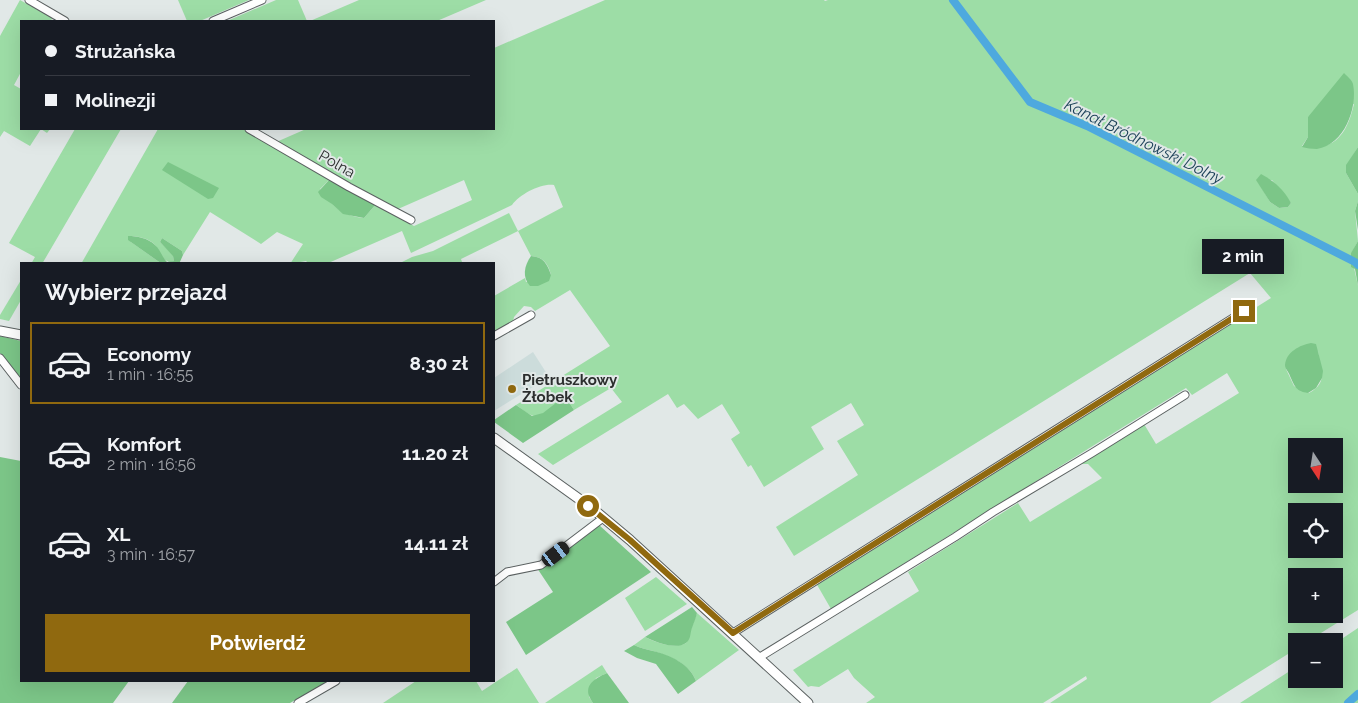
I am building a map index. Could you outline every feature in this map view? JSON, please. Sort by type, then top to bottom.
[{"type":"main road","points":[[0,331],[20,336]]},
{"type":"main road","points":[[495,439],[630,540],[760,657],[808,703]]},
{"type":"street","points":[[29,0],[64,20]]},
{"type":"street","points":[[215,20],[262,0]]},
{"type":"street","name":"Polna","points":[[251,130],[349,187],[411,220]]},
{"type":"street","points":[[733,633],[1244,311]]},
{"type":"street","points":[[495,335],[531,315]]},
{"type":"street","points":[[0,358],[20,384]]},
{"type":"street","points":[[760,657],[1185,395]]},
{"type":"street","points":[[495,581],[507,572],[541,565],[603,518]]},
{"type":"street","points":[[298,703],[334,682]]},
{"type":"shaded area","name":"Pietruszkowy Żłobek","points":[[533,352],[549,377],[495,410],[495,377]]},
{"type":"green space","points":[[20,0],[52,18],[51,20],[20,20],[20,74],[14,85],[20,88],[20,130],[40,130],[30,146],[4,131],[0,137],[0,36]]},
{"type":"green space","points":[[178,0],[249,0],[202,20],[187,20]]},
{"type":"green space","points":[[276,0],[298,0],[307,20],[229,20]]},
{"type":"green space","points":[[359,0],[486,0],[439,20],[312,20]]},
{"type":"green space","points":[[605,0],[1358,0],[1358,147],[1347,165],[1346,173],[1358,194],[1355,211],[1358,241],[1351,254],[1358,286],[1358,610],[1343,619],[1343,568],[1288,568],[1288,623],[1337,623],[1321,633],[1288,633],[1288,654],[1210,703],[1050,703],[1087,679],[1086,676],[1043,703],[866,703],[875,697],[854,678],[848,669],[819,687],[808,687],[793,670],[919,591],[908,572],[1018,503],[1030,522],[1102,478],[1088,464],[1081,464],[1144,424],[1156,444],[1239,393],[1227,373],[1192,395],[1186,388],[831,609],[816,583],[1271,298],[1250,273],[794,556],[776,527],[858,475],[837,441],[864,425],[851,403],[811,427],[824,449],[764,487],[751,465],[748,467],[731,439],[740,433],[722,404],[698,419],[684,404],[677,408],[668,394],[553,465],[538,454],[622,402],[611,388],[574,410],[565,396],[546,412],[538,416],[529,414],[516,405],[610,346],[570,290],[535,311],[531,307],[524,306],[514,317],[513,322],[495,332],[495,295],[525,278],[526,282],[551,275],[545,262],[531,256],[518,231],[563,207],[554,185],[531,190],[512,205],[411,253],[402,231],[331,262],[291,262],[303,244],[277,232],[261,244],[210,212],[183,255],[182,251],[162,238],[160,242],[173,255],[174,261],[165,260],[150,241],[129,236],[131,242],[159,262],[82,262],[157,130],[246,130],[331,178],[320,189],[338,209],[356,217],[364,218],[376,204],[414,226],[472,200],[464,180],[398,209],[274,143],[304,130],[495,130],[495,48]],"holes":[[[1354,104],[1343,132],[1331,143],[1323,146],[1302,146],[1308,137],[1308,117]],[[1257,180],[1272,180],[1291,203],[1288,207],[1279,208],[1270,202]],[[1318,351],[1322,374],[1321,379],[1319,384],[1309,393],[1294,386],[1286,369]]]},
{"type":"green space","points":[[1344,73],[1352,83],[1354,94],[1351,114],[1342,133],[1327,146],[1317,149],[1302,147],[1308,137],[1308,117]]},
{"type":"green space","points":[[74,130],[120,130],[43,262],[32,262],[35,257],[9,243]]},
{"type":"green space","points":[[1358,147],[1358,194],[1346,173],[1346,165]]},
{"type":"green space","points":[[168,162],[219,188],[213,198],[208,199],[162,170]]},
{"type":"green space","points":[[1261,174],[1282,190],[1291,203],[1288,207],[1279,208],[1270,202],[1256,180]]},
{"type":"green space","points":[[331,178],[376,204],[364,218],[343,214],[321,197],[318,192]]},
{"type":"green space","points":[[1358,201],[1358,230],[1355,211]]},
{"type":"green space","points":[[509,213],[518,231],[461,259],[462,262],[402,262],[433,251]]},
{"type":"green space","points":[[128,236],[135,236],[149,241],[158,249],[167,262],[159,262],[128,240]]},
{"type":"green space","points":[[162,238],[182,251],[183,255],[180,262],[167,262],[174,261],[173,256],[160,242]]},
{"type":"green space","points":[[1358,241],[1358,286],[1355,269],[1351,267],[1351,253]]},
{"type":"green space","points":[[531,256],[539,258],[544,262],[551,275],[549,281],[538,286],[530,286],[525,275],[525,268]]},
{"type":"green space","points":[[20,282],[20,302],[9,321],[0,319],[0,315]]},
{"type":"green space","points":[[0,336],[20,341],[20,379],[0,353]]},
{"type":"green space","points":[[1316,344],[1323,371],[1322,378],[1316,388],[1308,393],[1296,388],[1285,365],[1288,356],[1294,350],[1302,345]]},
{"type":"green space","points":[[565,396],[574,410],[523,443],[495,423],[495,419],[516,405],[532,416],[543,413]]},
{"type":"green space","points":[[0,457],[20,461],[20,682],[128,682],[113,703],[0,703]]},
{"type":"green space","points":[[599,525],[651,572],[526,655],[506,622],[553,592],[537,568]]},
{"type":"green space","points":[[656,577],[687,604],[645,631],[625,598]]},
{"type":"green space","points":[[692,607],[697,615],[689,639],[683,645],[666,645],[645,637]]},
{"type":"green space","points":[[697,613],[739,650],[696,681],[689,670],[679,662],[666,655],[634,645],[645,637],[671,645],[686,643]]},
{"type":"green space","points":[[1358,628],[1358,703],[1240,703],[1288,672],[1288,688],[1343,688],[1343,638]]},
{"type":"green space","points":[[634,645],[679,661],[689,670],[696,681],[678,694],[656,664],[637,658],[624,651]]},
{"type":"green space","points":[[602,665],[607,673],[596,678],[589,697],[593,703],[545,703]]},
{"type":"green space","points":[[517,668],[539,703],[383,703],[414,682],[477,682],[482,691]]},
{"type":"green space","points":[[607,673],[629,703],[593,703],[588,688],[593,681]]},
{"type":"green space","points":[[187,682],[326,682],[290,703],[172,703]]},
{"type":"waterway","name":"Kanał Bródnowski Dolny","points":[[953,0],[1030,102],[1087,126],[1358,265]]},
{"type":"waterway","name":"Kanał Bródnowski Dolny","points":[[1348,703],[1358,694]]},
{"type":"place","name":"Pietruszkowy Żłobek","points":[[512,389]]},
{"type":"route","points":[[588,506],[630,540],[733,633],[1244,311]]}]
